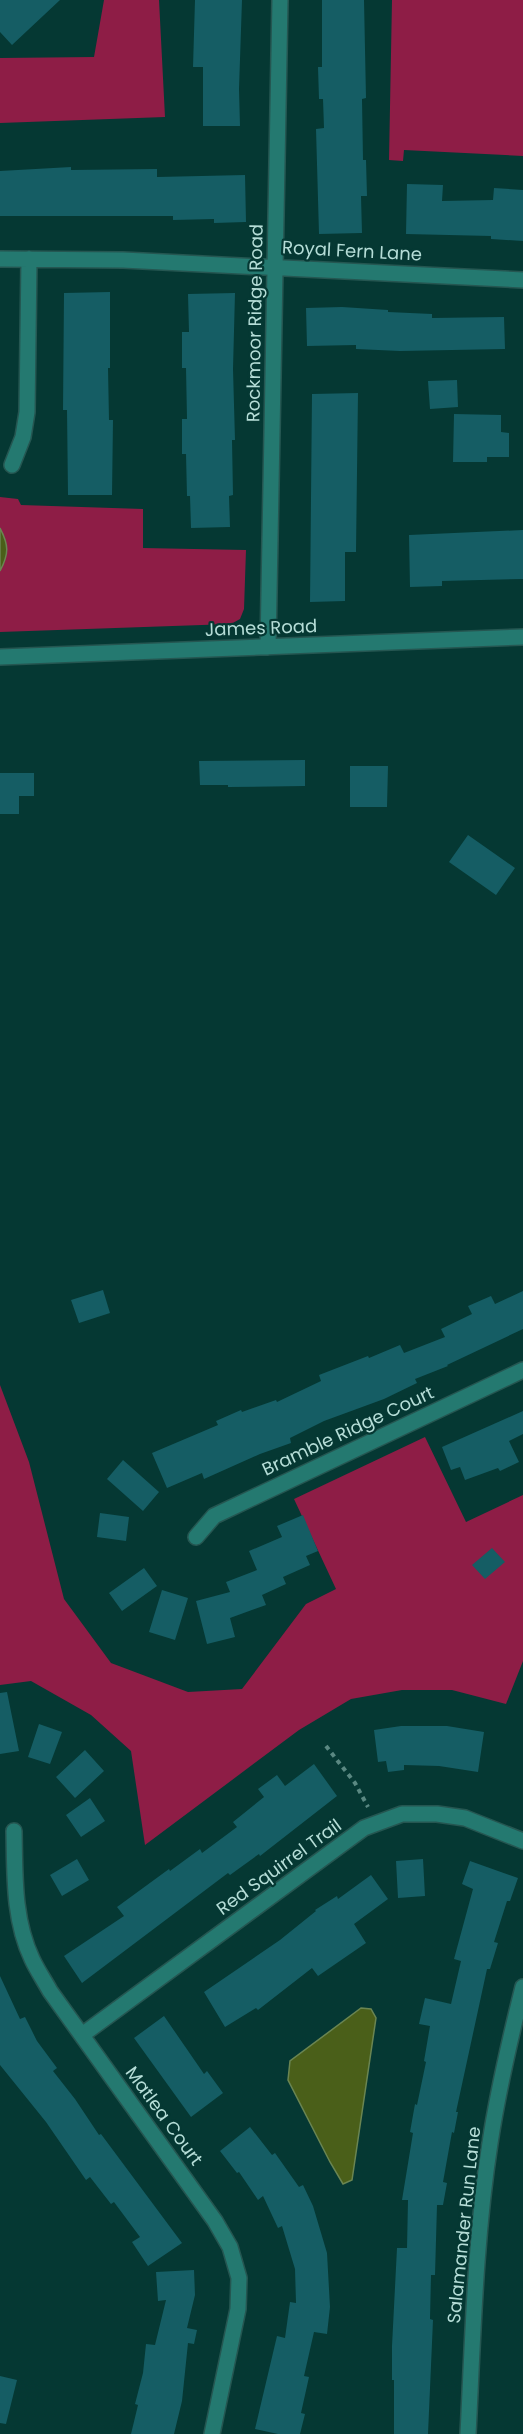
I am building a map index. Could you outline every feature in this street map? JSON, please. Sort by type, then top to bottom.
[{"type":"street","name":"Rockmoor Ridge Road","points":[[268,647],[280,0]]},
{"type":"street","name":"Royal Fern Lane","points":[[0,259],[123,260],[523,280]]},
{"type":"street","points":[[12,465],[23,437],[27,412],[29,259]]},
{"type":"street","name":"James Road","points":[[0,657],[523,637]]},
{"type":"street","name":"Bramble Ridge Court","points":[[196,1537],[214,1516],[523,1370]]},
{"type":"street","name":"Red Squirrel Trail","points":[[82,2035],[364,1828],[402,1814],[437,1814],[465,1818],[523,1841]]},
{"type":"street","name":"Matlea Court","points":[[14,1831],[15,1887],[19,1922],[31,1957],[50,1991],[216,2221],[230,2247],[239,2278],[238,2309],[212,2434]]},
{"type":"street","name":"Salamander Run Lane","points":[[468,2434],[478,2238],[489,2144],[503,2070],[523,1987]]},
{"type":"path","points":[[326,1746],[355,1783],[368,1807]]},
{"type":"shaded area","points":[[104,0],[159,0],[165,117],[0,123],[0,58],[94,57]]},
{"type":"shaded area","points":[[392,0],[523,0],[523,156],[404,150],[403,161],[389,160]]},
{"type":"shaded area","points":[[0,497],[18,499],[21,505],[143,509],[143,548],[246,550],[244,609],[240,619],[231,624],[0,632]]},
{"type":"shaded area","points":[[0,528],[7,550],[0,571]]},
{"type":"shaded area","points":[[0,1385],[29,1462],[64,1599],[111,1663],[188,1692],[242,1689],[306,1604],[336,1589],[294,1499],[425,1437],[466,1522],[523,1495],[523,1661],[506,1704],[452,1690],[402,1690],[351,1699],[299,1730],[145,1845],[131,1751],[91,1715],[31,1681],[0,1685]]},
{"type":"shaded area","points":[[361,2008],[371,2009],[376,2018],[352,2180],[343,2184],[288,2080],[290,2061]]},
{"type":"building","points":[[0,0],[60,0],[12,45],[0,32]]},
{"type":"building","points":[[195,0],[242,0],[240,126],[203,126],[203,67],[193,67]]},
{"type":"building","points":[[322,0],[364,0],[366,98],[362,99],[363,160],[366,160],[367,196],[361,196],[362,233],[319,234],[316,129],[324,128],[323,99],[319,99],[318,67],[322,67]]},
{"type":"building","points":[[71,167],[71,170],[157,169],[157,177],[245,175],[246,222],[214,223],[214,219],[173,220],[173,216],[0,216],[0,171]]},
{"type":"building","points":[[407,184],[443,185],[442,201],[493,200],[494,188],[523,190],[523,241],[491,239],[491,236],[406,234]]},
{"type":"building","points":[[110,292],[110,368],[108,368],[109,420],[113,420],[112,495],[68,495],[67,410],[63,410],[64,293]]},
{"type":"building","points":[[235,293],[233,369],[235,440],[232,440],[233,495],[229,496],[230,527],[191,528],[190,496],[187,496],[186,454],[182,454],[182,419],[187,419],[186,368],[182,368],[182,332],[189,332],[188,294]]},
{"type":"building","points":[[342,307],[432,314],[432,318],[504,317],[505,349],[400,351],[356,349],[356,345],[307,346],[306,308]]},
{"type":"building","points":[[457,380],[458,407],[430,409],[428,381]]},
{"type":"building","points":[[358,393],[356,552],[345,552],[345,601],[310,602],[312,394]]},
{"type":"building","points":[[454,414],[501,415],[501,432],[509,433],[509,457],[487,457],[487,462],[453,462]]},
{"type":"building","points":[[523,530],[523,579],[442,581],[442,586],[410,587],[409,535]]},
{"type":"building","points":[[305,760],[305,786],[200,785],[199,761]]},
{"type":"building","points":[[350,766],[388,766],[387,807],[350,807]]},
{"type":"building","points":[[0,773],[34,773],[34,796],[19,796],[19,814],[0,814]]},
{"type":"building","points":[[468,835],[515,868],[496,895],[449,862]]},
{"type":"building","points":[[103,1290],[110,1313],[79,1323],[71,1300]]},
{"type":"building","points":[[523,1291],[523,1329],[448,1366],[415,1379],[417,1383],[384,1399],[324,1421],[290,1438],[291,1443],[204,1479],[202,1473],[167,1488],[152,1453],[218,1425],[216,1421],[241,1410],[242,1412],[276,1400],[277,1402],[321,1381],[319,1375],[400,1345],[404,1353],[445,1337],[441,1329],[472,1314],[468,1306],[491,1296],[495,1304]]},
{"type":"building","points":[[523,1411],[523,1434],[509,1441],[519,1462],[500,1471],[498,1468],[465,1480],[460,1467],[451,1470],[442,1447]]},
{"type":"building","points":[[123,1460],[159,1492],[143,1511],[107,1479]]},
{"type":"building","points":[[100,1513],[129,1517],[126,1541],[97,1537]]},
{"type":"building","points":[[303,1515],[318,1551],[306,1556],[310,1565],[283,1577],[286,1584],[262,1595],[266,1605],[230,1618],[235,1637],[207,1644],[196,1601],[230,1592],[226,1582],[257,1570],[249,1551],[282,1537],[277,1526]]},
{"type":"building","points":[[492,1548],[505,1562],[485,1579],[472,1565]]},
{"type":"building","points":[[144,1568],[157,1586],[122,1611],[109,1593]]},
{"type":"building","points":[[162,1590],[188,1598],[175,1640],[149,1632]]},
{"type":"building","points":[[7,1692],[19,1751],[0,1754],[0,1693]]},
{"type":"building","points":[[39,1724],[62,1732],[50,1764],[28,1757]]},
{"type":"building","points":[[401,1726],[447,1726],[484,1732],[478,1772],[439,1766],[404,1765],[404,1770],[388,1772],[386,1761],[378,1762],[374,1730]]},
{"type":"building","points":[[85,1750],[104,1771],[75,1798],[56,1777]]},
{"type":"building","points":[[314,1764],[337,1796],[260,1856],[259,1854],[230,1875],[228,1873],[82,1983],[64,1956],[124,1916],[117,1907],[169,1869],[170,1871],[200,1849],[202,1853],[237,1827],[233,1822],[264,1797],[258,1789],[277,1775],[285,1786]]},
{"type":"building","points":[[90,1798],[105,1821],[81,1837],[66,1815]]},
{"type":"building","points":[[77,1859],[89,1880],[62,1896],[50,1875]]},
{"type":"building","points":[[423,1859],[425,1896],[398,1898],[396,1861]]},
{"type":"building","points":[[470,1861],[518,1878],[510,1901],[507,1901],[494,1942],[498,1943],[490,1969],[487,1969],[456,2112],[458,2112],[454,2133],[452,2132],[443,2182],[447,2183],[443,2205],[437,2205],[435,2275],[431,2275],[430,2319],[433,2320],[428,2434],[394,2434],[392,2346],[397,2248],[407,2248],[408,2200],[402,2200],[413,2133],[410,2132],[426,2062],[424,2061],[430,2026],[419,2024],[425,1998],[451,2004],[461,1961],[454,1959],[473,1889],[462,1884]]},
{"type":"building","points":[[371,1875],[388,1899],[354,1924],[366,1943],[318,1976],[312,1968],[258,2010],[256,2008],[225,2027],[204,1992],[280,1940],[315,1910],[337,1896],[338,1899]]},
{"type":"building","points":[[0,1976],[20,2019],[25,2017],[37,2041],[57,2068],[53,2071],[182,2243],[148,2266],[132,2242],[140,2237],[114,2202],[111,2204],[90,2177],[86,2180],[46,2122],[0,2065]]},
{"type":"building","points":[[164,2016],[204,2074],[207,2071],[223,2093],[191,2117],[134,2038]]},
{"type":"building","points":[[250,2127],[272,2155],[275,2153],[299,2187],[303,2185],[313,2206],[327,2253],[330,2307],[327,2334],[314,2332],[304,2376],[309,2377],[301,2413],[305,2414],[300,2434],[278,2434],[255,2429],[277,2336],[285,2338],[290,2302],[296,2303],[295,2269],[282,2226],[278,2228],[263,2196],[258,2200],[239,2172],[237,2173],[220,2151]]},
{"type":"building","points":[[194,2270],[195,2295],[187,2328],[197,2330],[194,2344],[188,2343],[182,2401],[174,2434],[131,2434],[138,2405],[135,2404],[143,2373],[146,2344],[155,2345],[166,2300],[158,2301],[156,2272]]},
{"type":"building","points":[[0,2376],[17,2380],[6,2424],[0,2423]]}]
